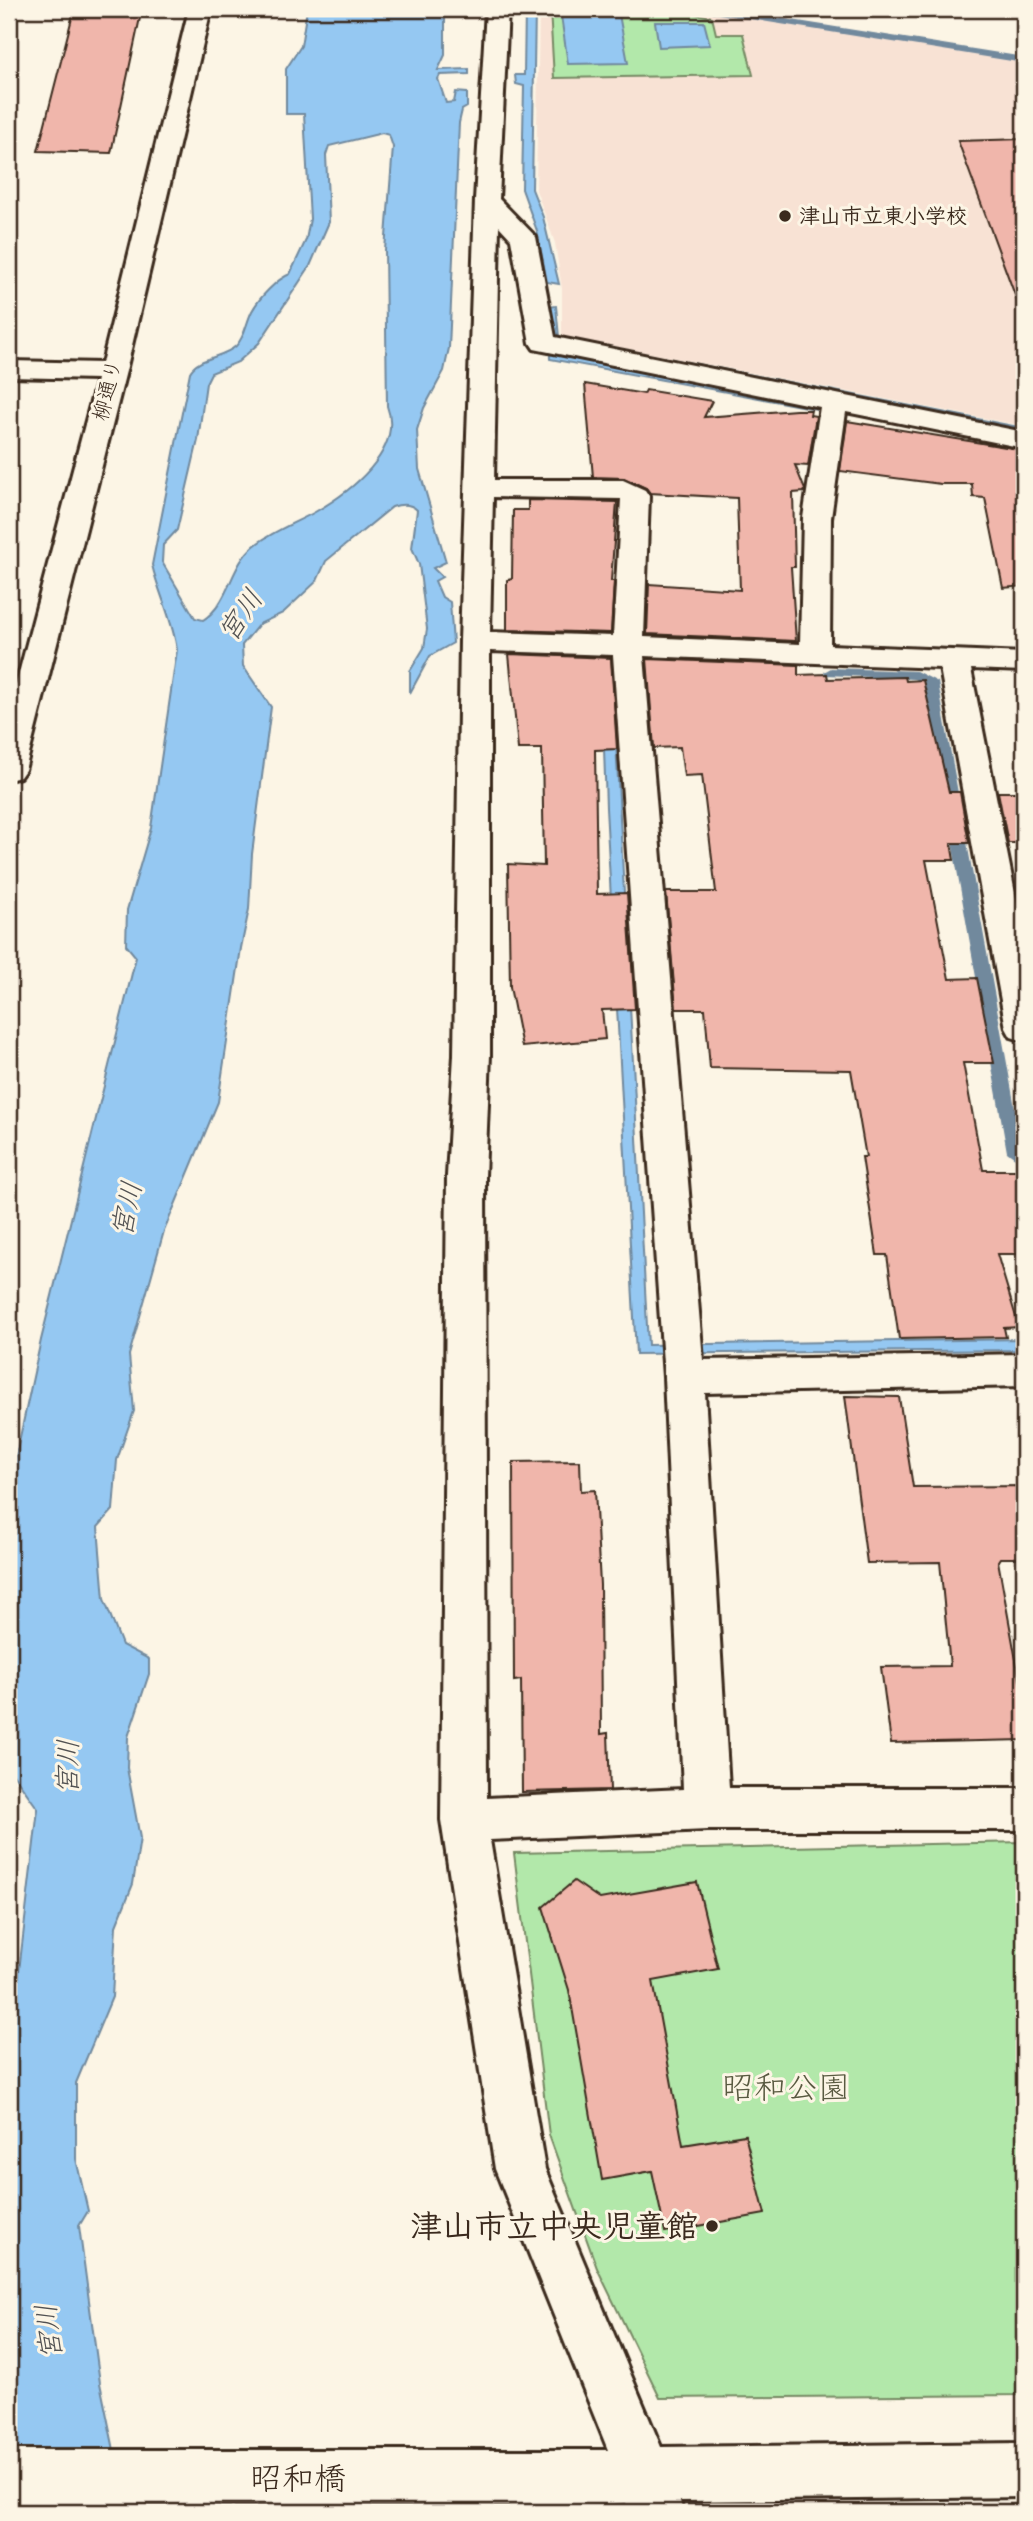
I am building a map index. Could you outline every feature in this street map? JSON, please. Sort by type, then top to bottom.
[{"type":"street","name":"柳通り","points":[[9,770],[113,371],[200,9]]},
{"type":"street","points":[[497,9],[487,200],[475,641],[472,1055],[466,1176],[464,1820],[520,2169],[651,2493]]},
{"type":"street","points":[[487,200],[523,237],[543,343],[1024,440]]},
{"type":"street","points":[[9,369],[113,371]]},
{"type":"street","points":[[815,654],[817,518],[834,403]]},
{"type":"street","points":[[479,488],[623,489],[635,496],[628,646],[684,1377],[707,1809]]},
{"type":"street","points":[[475,641],[1024,662]]},
{"type":"street","points":[[954,660],[1024,1028]]},
{"type":"street","points":[[684,1377],[1024,1370]]},
{"type":"street","points":[[464,1820],[707,1809],[1024,1809]]},
{"type":"street","name":"昭和橋","points":[[9,2477],[587,2479],[651,2493],[1024,2470]]},
{"type":"shaded area","name":"津山市立東小学校","points":[[539,9],[719,9],[1024,58],[1024,426],[562,336],[562,289],[555,243],[536,190]]},
{"type":"green space","points":[[550,9],[669,9],[712,17],[716,34],[743,34],[753,75],[554,78]]},
{"type":"green space","name":"昭和公園","points":[[1024,1842],[1024,2395],[660,2398],[597,2268],[549,2135],[514,1853]]},
{"type":"water","name":"宮川","points":[[307,9],[445,9],[445,55],[438,70],[469,69],[469,74],[440,75],[438,79],[446,103],[454,102],[456,92],[467,93],[467,107],[462,110],[459,123],[449,348],[444,371],[424,408],[417,430],[419,469],[446,562],[433,568],[442,577],[435,581],[442,597],[450,602],[453,643],[430,656],[410,693],[410,671],[424,648],[427,629],[419,564],[412,548],[417,510],[411,506],[399,505],[392,507],[326,561],[317,581],[283,613],[259,624],[242,645],[243,666],[271,707],[252,854],[249,909],[218,1102],[164,1231],[129,1355],[134,1411],[117,1460],[113,1510],[98,1527],[104,1599],[122,1645],[149,1659],[149,1674],[128,1737],[127,1768],[140,1838],[133,1884],[116,1926],[112,1997],[76,2083],[76,2159],[88,2211],[79,2226],[100,2383],[127,2512],[9,2512],[9,2080],[11,2039],[38,1809],[11,1771],[9,1773],[9,1488],[41,1340],[136,957],[126,945],[127,910],[151,828],[177,650],[152,565],[190,372],[199,363],[236,346],[255,306],[274,284],[290,274],[306,240],[310,219],[304,114],[286,114],[286,69],[301,46]],"holes":[[[382,133],[389,135],[393,147],[385,250],[387,406],[390,423],[388,439],[381,454],[358,482],[329,504],[254,546],[240,563],[212,613],[203,620],[195,618],[162,562],[163,545],[177,530],[198,440],[206,383],[211,373],[238,362],[259,343],[310,266],[329,222],[326,155],[329,146]]]},
{"type":"water","points":[[525,9],[535,9],[532,189],[543,217],[559,284],[547,282],[537,231],[522,189],[524,86],[516,84],[515,75],[524,75]]},
{"type":"water","points":[[560,9],[618,9],[628,63],[568,64]]},
{"type":"water","points":[[655,22],[704,22],[710,45],[659,47]]},
{"type":"water","points":[[556,306],[559,337],[1024,428],[1024,433],[828,394],[818,403],[817,409],[550,359],[548,307]],"holes":[[[558,339],[821,389],[798,400],[563,355],[555,342]]]},
{"type":"water","points":[[601,658],[612,667],[648,1345],[1024,1339],[1024,1350],[636,1354],[606,808]]},
{"type":"building","points":[[141,13],[111,153],[38,151],[73,14]]},
{"type":"building","points":[[1024,139],[1024,305],[1019,306],[958,141]]},
{"type":"building","points":[[585,384],[644,394],[646,390],[712,401],[704,417],[796,410],[811,410],[810,415],[816,416],[808,466],[795,465],[805,490],[793,493],[795,567],[791,567],[796,641],[647,634],[649,584],[740,590],[737,498],[650,493],[646,488],[624,478],[593,477]]},
{"type":"building","points":[[847,421],[1024,450],[1024,586],[1003,588],[985,498],[973,497],[972,484],[941,484],[840,471]]},
{"type":"building","points":[[528,500],[617,502],[611,581],[614,581],[611,633],[507,630],[507,580],[512,579],[513,510],[528,510]]},
{"type":"building","points":[[509,654],[611,658],[617,749],[595,750],[597,894],[627,893],[635,1009],[602,1010],[605,1039],[522,1047],[510,987],[508,864],[544,866],[542,749],[518,749]]},
{"type":"building","points":[[647,659],[798,665],[798,675],[827,674],[828,679],[905,677],[906,681],[923,680],[949,792],[960,792],[969,843],[951,843],[954,860],[926,860],[949,979],[977,978],[994,1063],[963,1063],[983,1170],[1016,1170],[1024,1219],[1024,1254],[997,1254],[1019,1327],[1004,1328],[1006,1337],[899,1339],[887,1255],[877,1255],[862,1157],[866,1157],[851,1070],[710,1068],[705,1009],[676,1009],[666,892],[716,892],[702,775],[684,776],[680,747],[654,748]]},
{"type":"building","points":[[998,792],[1024,792],[1024,843],[1008,843]]},
{"type":"building","points":[[845,1396],[899,1397],[913,1487],[1024,1486],[1024,1558],[1000,1558],[998,1561],[1024,1704],[1024,1740],[891,1743],[881,1667],[950,1666],[940,1562],[867,1563]]},
{"type":"building","points":[[580,1461],[581,1491],[595,1490],[600,1585],[601,1734],[608,1733],[610,1790],[522,1792],[521,1680],[514,1681],[513,1462]]},
{"type":"building","points":[[574,1881],[600,1899],[697,1882],[718,1969],[653,1981],[683,2145],[745,2135],[765,2214],[665,2232],[652,2171],[602,2180],[569,1990],[543,1907]]},
{"type":"waterway","points":[[706,9],[1024,60]]},
{"type":"waterway","points":[[831,672],[916,675],[931,682],[1015,1152]]},
{"type":"place","name":"津山市立東小学校","points":[[785,216]]},
{"type":"place","name":"津山市立中央児童館","points":[[712,2226]]}]
